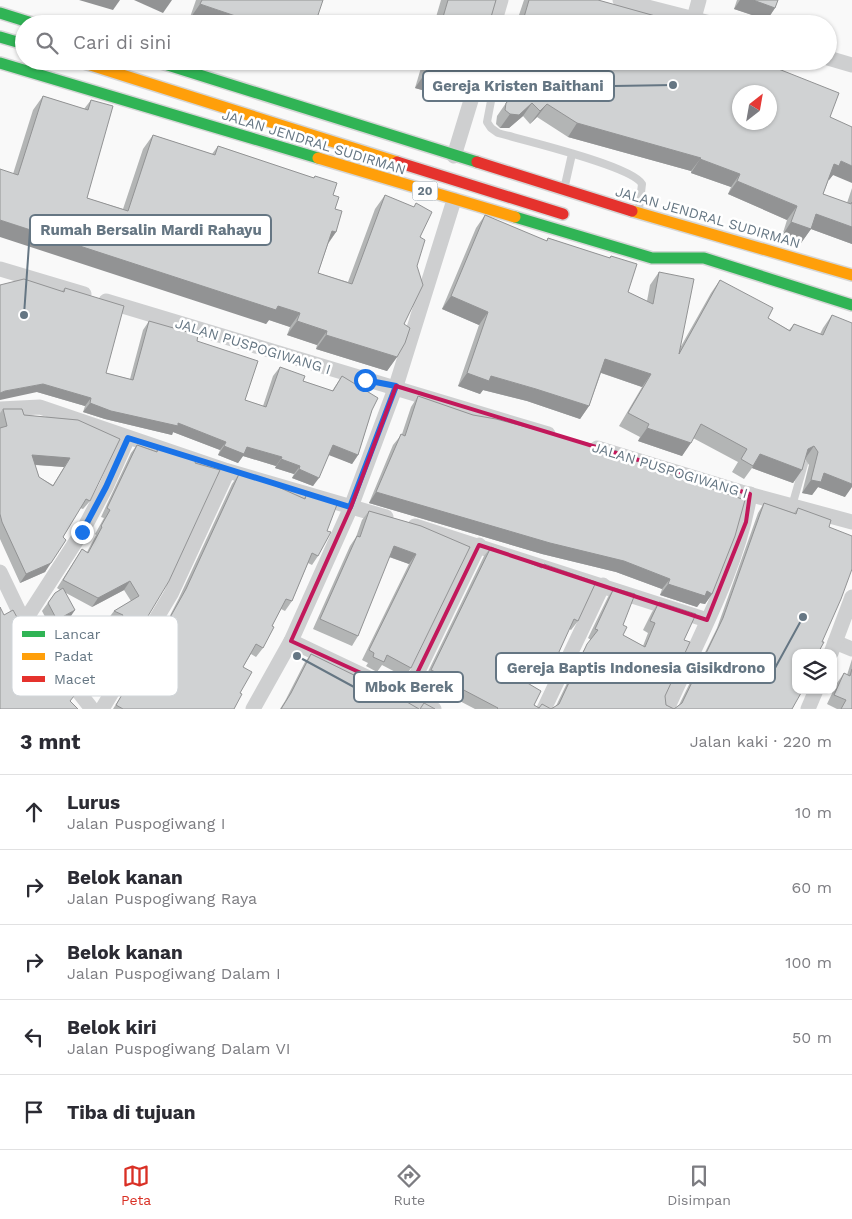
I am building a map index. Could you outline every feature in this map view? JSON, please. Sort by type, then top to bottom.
[{"type":"highway","points":[[0,13],[15,18]]},
{"type":"highway","points":[[0,37],[15,41]]},
{"type":"highway","name":"JALAN JENDRAL SUDIRMAN","points":[[0,63],[15,68]]},
{"type":"highway","name":"JALAN JENDRAL SUDIRMAN","points":[[23,70],[652,258],[704,258],[852,305]]},
{"type":"highway","name":"20","points":[[107,70],[578,218]]},
{"type":"highway","name":"JALAN JENDRAL SUDIRMAN","points":[[187,70],[638,213],[852,275]]},
{"type":"highway","name":"20","points":[[664,246],[704,258]]},
{"type":"street","points":[[497,15],[501,0]]},
{"type":"street","points":[[620,0],[682,15]]},
{"type":"street","points":[[695,15],[699,0]]},
{"type":"street","points":[[837,61],[852,65]]},
{"type":"street","points":[[454,156],[480,70]]},
{"type":"street","points":[[253,709],[291,641],[350,507],[396,386],[454,200]]},
{"type":"street","name":"JALAN PUSPOGIWANG I","points":[[0,269],[365,380],[396,386],[563,438]]},
{"type":"street","points":[[0,409],[40,407],[228,471],[479,545],[707,620]]},
{"type":"street","points":[[28,616],[82,532],[106,487],[128,438]]},
{"type":"street","name":"JALAN PUSPOGIWANG I","points":[[582,444],[852,522]]},
{"type":"street","points":[[158,616],[171,594],[228,471]]},
{"type":"street","points":[[667,709],[707,620],[746,522],[750,494]]},
{"type":"street","points":[[407,694],[479,545]]},
{"type":"street","points":[[0,572],[21,616]]},
{"type":"street","points":[[544,709],[602,585]]},
{"type":"street","points":[[852,598],[833,648],[852,648]]},
{"type":"street","points":[[291,641],[407,694],[434,709]]},
{"type":"street","points":[[808,709],[814,694]]},
{"type":"street","points":[[82,696],[92,709]]},
{"type":"street","points":[[102,709],[110,696]]},
{"type":"lane","points":[[497,70],[487,122],[491,128],[498,133],[626,171],[640,178],[642,197],[638,213]]},
{"type":"lane","points":[[564,189],[572,154]]},
{"type":"lane","points":[[792,506],[804,464]]},
{"type":"highlighted area","points":[[396,386],[750,494],[746,522],[707,620],[479,545],[407,694],[291,641],[351,507]]},
{"type":"building","points":[[202,0],[323,0],[318,15],[232,15],[200,4]]},
{"type":"building","points":[[448,0],[496,0],[492,15],[444,15]]},
{"type":"building","points":[[529,0],[598,0],[652,15],[525,15]]},
{"type":"building","points":[[753,0],[778,0],[775,8]]},
{"type":"building","points":[[427,70],[475,70],[471,86],[426,72]]},
{"type":"building","points":[[509,70],[781,70],[839,93],[830,117],[852,127],[852,166],[841,161],[839,166],[834,164],[823,194],[851,204],[852,202],[852,227],[816,214],[811,229],[791,222],[797,206],[737,181],[740,174],[701,158],[577,123],[547,104],[540,111],[532,103],[519,115],[510,114],[505,110],[506,103],[522,89]]},
{"type":"building","points":[[43,96],[88,110],[91,100],[113,106],[87,198],[128,211],[153,135],[215,155],[218,146],[314,178],[315,176],[337,183],[333,195],[339,197],[335,209],[342,211],[336,232],[332,231],[318,273],[352,284],[385,195],[414,207],[416,203],[432,212],[420,237],[425,240],[417,266],[423,285],[404,324],[410,328],[405,343],[397,357],[326,335],[327,331],[297,321],[300,313],[278,306],[276,310],[0,220],[0,169],[18,175]]},
{"type":"building","points":[[485,215],[547,241],[548,238],[610,258],[611,256],[637,264],[628,292],[653,304],[659,272],[694,279],[679,354],[720,280],[773,308],[768,318],[790,331],[794,324],[823,335],[832,315],[852,323],[852,484],[824,473],[821,482],[811,480],[818,452],[814,446],[808,449],[802,470],[760,454],[753,466],[741,459],[747,449],[701,424],[691,443],[647,428],[649,424],[628,413],[651,374],[605,359],[589,406],[491,376],[489,381],[467,373],[488,312],[451,296]]},
{"type":"building","points":[[24,279],[64,292],[65,288],[124,306],[106,373],[133,380],[149,321],[198,335],[197,341],[258,361],[245,400],[266,407],[280,367],[305,376],[303,381],[333,391],[342,376],[378,398],[372,410],[358,455],[333,445],[319,478],[299,469],[300,466],[281,459],[282,457],[247,447],[244,454],[224,446],[226,442],[178,423],[178,426],[111,411],[90,403],[91,398],[43,384],[0,393],[0,285]]},
{"type":"building","points":[[418,396],[473,415],[496,419],[617,451],[615,456],[641,462],[640,464],[745,500],[735,536],[712,594],[707,591],[705,596],[668,584],[670,579],[624,561],[550,543],[376,492],[401,434],[405,436]]},
{"type":"building","points":[[3,409],[22,409],[24,415],[78,420],[120,439],[90,501],[86,499],[63,537],[66,540],[51,563],[26,574],[0,514],[0,428],[7,426]],"holes":[[[32,455],[70,458],[53,486],[39,477]]]},
{"type":"building","points":[[137,445],[157,452],[158,448],[196,460],[195,463],[220,470],[169,581],[148,616],[122,616],[114,611],[139,596],[130,581],[98,598],[63,580],[82,549],[88,553],[110,510],[107,508]]},
{"type":"building","points":[[239,474],[267,482],[305,499],[307,493],[338,502],[327,531],[331,532],[318,556],[312,553],[292,601],[286,599],[263,648],[256,644],[243,667],[252,672],[240,693],[242,694],[234,709],[123,709],[116,705],[121,696],[178,696],[178,616],[171,616],[186,589]]},
{"type":"building","points":[[764,503],[796,514],[798,508],[831,520],[829,527],[852,536],[852,569],[822,642],[824,642],[820,649],[792,649],[792,694],[800,694],[792,709],[674,709],[682,703],[723,618]]},
{"type":"building","points":[[369,511],[421,526],[470,547],[411,668],[387,655],[384,662],[373,657],[374,653],[369,650],[416,554],[394,546],[358,636],[320,619],[357,536],[360,537]]},
{"type":"building","points":[[491,547],[542,568],[544,564],[596,582],[578,621],[574,619],[553,665],[533,653],[519,678],[541,691],[534,705],[539,708],[542,704],[551,709],[497,709],[458,687],[460,684],[431,670]]},
{"type":"building","points":[[63,588],[75,610],[64,616],[55,616],[48,603],[55,593]]},
{"type":"building","points":[[614,588],[635,594],[623,625],[627,627],[623,635],[645,647],[655,623],[650,621],[659,602],[696,614],[684,640],[690,642],[665,696],[666,705],[674,709],[551,709],[559,704],[587,644],[598,630],[595,629]]},
{"type":"building","points":[[0,607],[4,615],[13,610],[16,616],[12,616],[12,696],[74,696],[70,701],[78,709],[0,709]]},
{"type":"building","points":[[311,654],[360,678],[362,674],[391,687],[398,691],[395,695],[419,709],[281,709]]},
{"type":"building","points":[[852,669],[852,709],[841,709],[846,700],[834,695],[837,694],[837,688],[844,673],[850,676]]},
{"type":"building","points":[[424,703],[435,709],[420,709]]},
{"type":"traffic: fast","points":[[0,13],[15,18]]},
{"type":"traffic: fast","points":[[0,37],[15,41]]},
{"type":"traffic: fast","points":[[0,63],[15,67]]},
{"type":"traffic: fast","points":[[23,70],[318,158]]},
{"type":"traffic: fast","points":[[184,70],[477,162]]},
{"type":"traffic: fast","points":[[515,217],[652,258],[704,258],[852,305]]},
{"type":"traffic: slow","points":[[106,70],[397,162]]},
{"type":"traffic: slow","points":[[318,158],[515,217]]},
{"type":"traffic: slow","points":[[632,211],[852,275]]},
{"type":"traffic: jam","points":[[397,162],[563,214]]},
{"type":"traffic: jam","points":[[477,162],[632,211]]},
{"type":"place","name":"Gereja Kristen Baithani","points":[[673,85]]},
{"type":"place","name":"Rumah Bersalin Mardi Rahayu","points":[[24,315]]},
{"type":"place","name":"Gereja Baptis Indonesia Gisikdrono","points":[[803,617]]},
{"type":"place","name":"Mbok Berek","points":[[297,656]]},
{"type":"route","points":[[82,532],[106,487],[128,438],[228,471],[350,507],[396,386],[365,380]]}]
